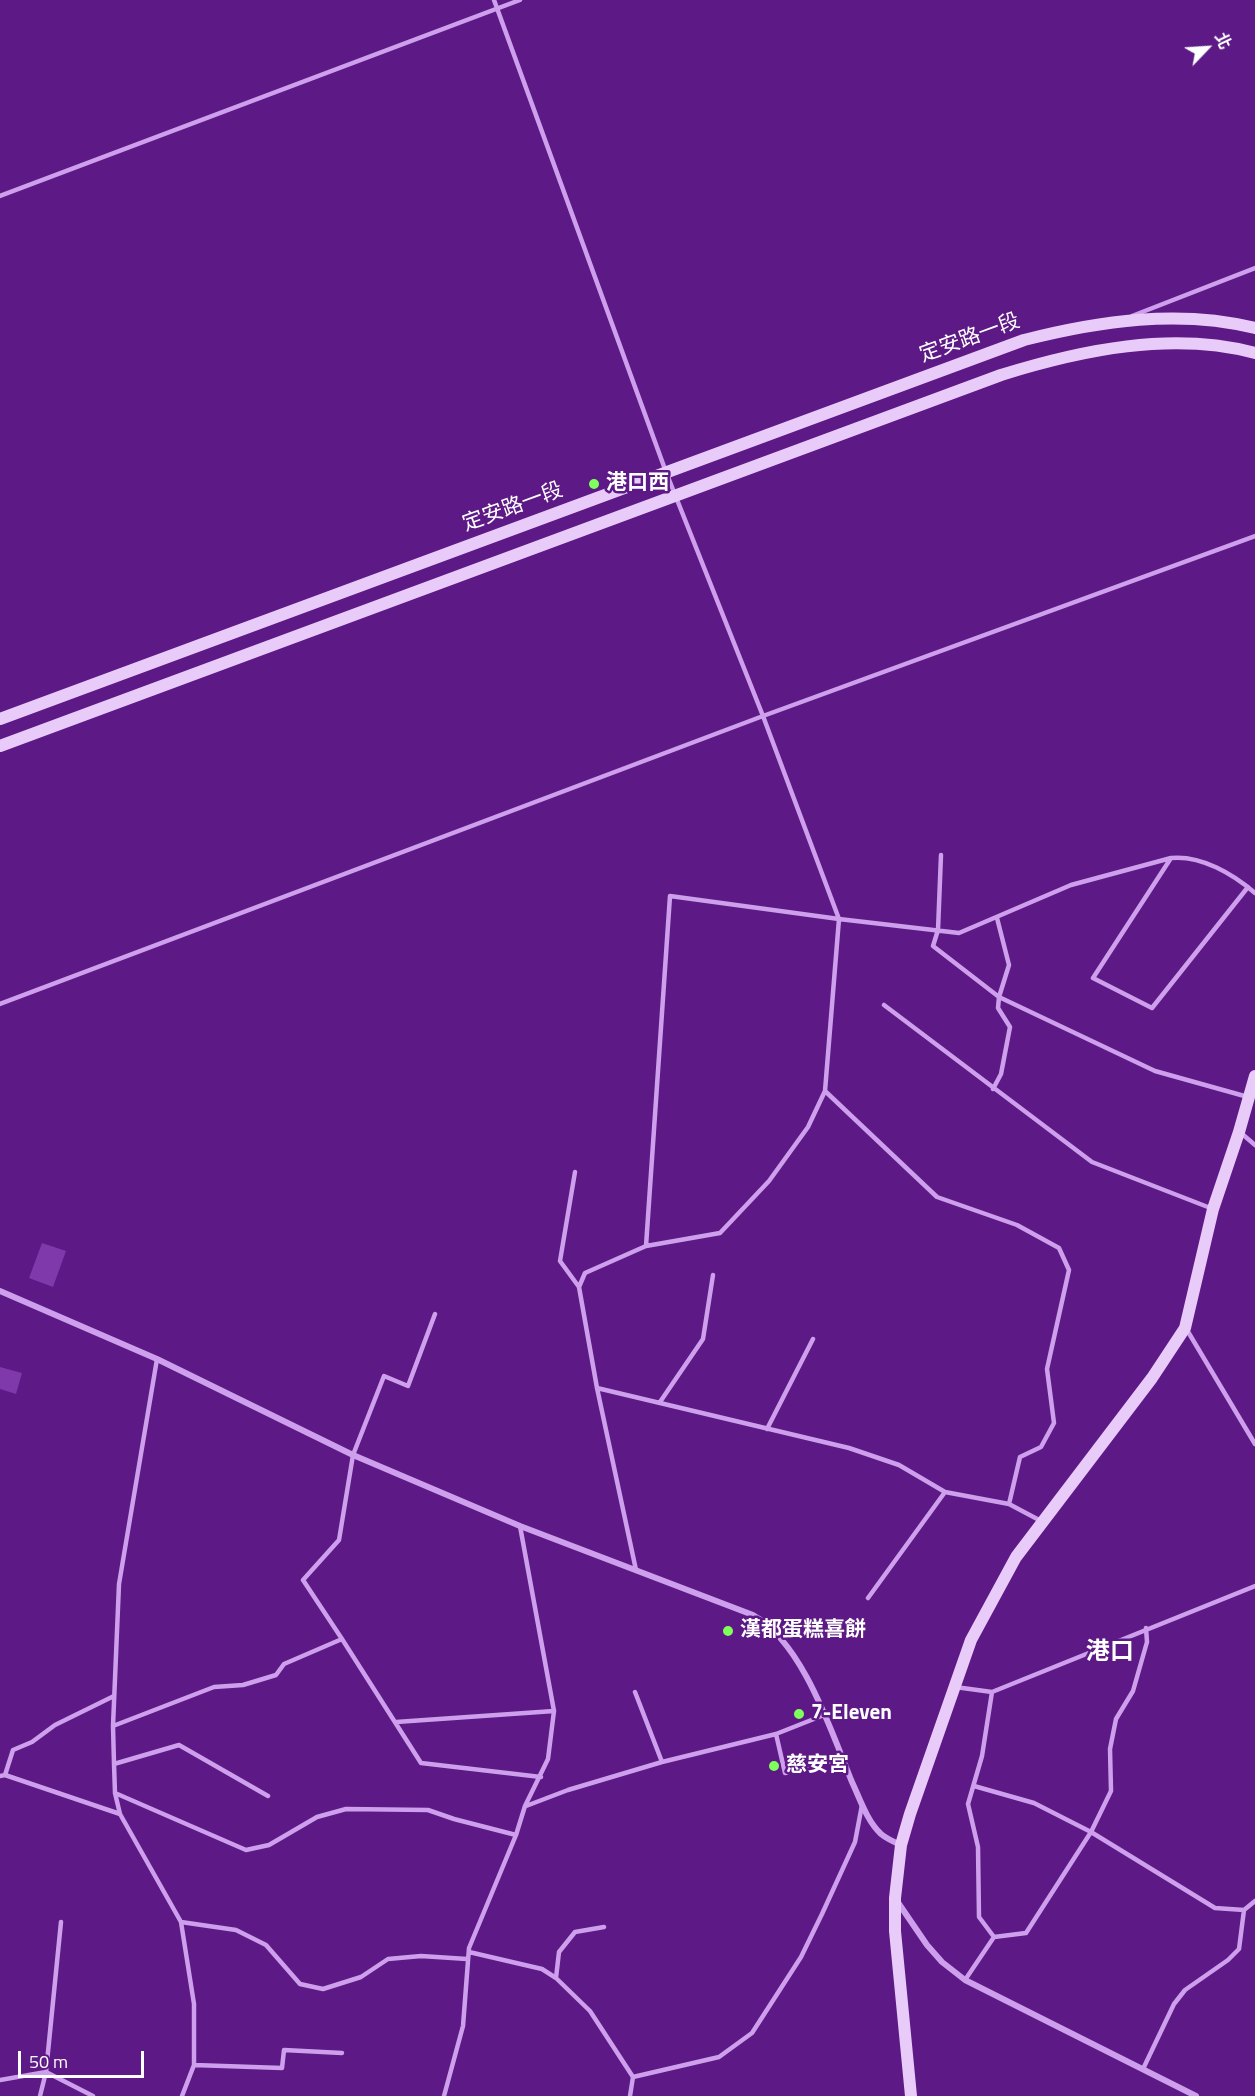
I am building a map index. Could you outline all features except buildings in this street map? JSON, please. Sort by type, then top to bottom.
[{"type":"main road","name":"定安路一段","points":[[0,719],[1024,340],[1117,321],[1206,318],[1255,327]]},
{"type":"main road","name":"定安路一段","points":[[0,746],[1001,375],[1094,351],[1176,344],[1225,347],[1255,353]]},
{"type":"main road","points":[[911,2096],[895,1932],[895,1898],[901,1845],[954,1687],[971,1640],[1016,1557],[1152,1378],[1185,1328],[1213,1209],[1255,1076]]},
{"type":"street","points":[[0,1291],[157,1359],[353,1455],[520,1526],[753,1615],[768,1623],[788,1646],[802,1668],[862,1805],[879,1833],[901,1845]]},
{"type":"street","points":[[895,1898],[927,1946],[942,1962],[965,1980],[1196,2096]]},
{"type":"lane","points":[[494,0],[666,472],[763,716],[839,920],[825,1092],[808,1127],[770,1181],[720,1233],[646,1246],[585,1273],[579,1287]]},
{"type":"lane","points":[[0,196],[520,0]]},
{"type":"lane","points":[[1117,321],[1255,268]]},
{"type":"lane","points":[[0,1004],[763,716],[1255,536]]},
{"type":"lane","points":[[941,855],[938,930],[933,946],[999,997],[1155,1071],[1248,1097]]},
{"type":"lane","points":[[646,1246],[670,896],[839,920],[959,933],[1071,885],[1171,858],[1182,857],[1217,867],[1255,892]]},
{"type":"lane","points":[[1171,858],[1094,978],[1152,1008],[1248,887]]},
{"type":"lane","points":[[993,1089],[1001,1074],[1010,1027],[998,1008],[1009,965],[997,918]]},
{"type":"lane","points":[[884,1005],[1092,1162],[1213,1209]]},
{"type":"lane","points":[[825,1092],[937,1197],[1017,1225],[1059,1248],[1069,1270],[1047,1369],[1054,1423],[1041,1447],[1020,1457],[1009,1504]]},
{"type":"lane","points":[[1239,1132],[1255,1145]]},
{"type":"lane","points":[[575,1172],[560,1261],[579,1287],[597,1388],[636,1570]]},
{"type":"lane","points":[[660,1402],[703,1339],[712,1275]]},
{"type":"lane","points":[[435,1314],[408,1386],[384,1376],[353,1455],[339,1540],[303,1580],[421,1763],[541,1777]]},
{"type":"lane","points":[[1185,1328],[1255,1444]]},
{"type":"lane","points":[[768,1429],[813,1338]]},
{"type":"lane","points":[[157,1359],[119,1584],[113,1726],[114,1764],[115,1793],[120,1814],[181,1922],[194,2004],[194,2065],[182,2096]]},
{"type":"lane","points":[[597,1388],[849,1448],[899,1465],[945,1492],[1009,1504],[1043,1522]]},
{"type":"lane","points":[[868,1598],[945,1492]]},
{"type":"lane","points":[[444,2096],[463,2026],[469,1952],[516,1835],[525,1806],[548,1759],[554,1711],[520,1526]]},
{"type":"lane","points":[[954,1687],[992,1692],[1255,1586]]},
{"type":"lane","points":[[965,1980],[994,1937],[1026,1933],[1091,1832],[1111,1791],[1110,1749],[1116,1719],[1133,1691],[1148,1642],[1146,1628]]},
{"type":"lane","points":[[113,1726],[214,1687],[243,1685],[276,1675],[284,1664],[342,1639]]},
{"type":"lane","points":[[635,1692],[662,1762]]},
{"type":"lane","points":[[992,1692],[982,1756],[968,1804],[978,1847],[979,1917],[994,1937]]},
{"type":"lane","points":[[114,1696],[55,1725],[32,1742],[13,1750],[2,1775],[120,1814]]},
{"type":"lane","points":[[396,1722],[554,1711]]},
{"type":"lane","points":[[525,1806],[568,1790],[662,1762],[776,1734],[824,1715]]},
{"type":"lane","points":[[776,1734],[785,1773],[843,1759]]},
{"type":"lane","points":[[114,1764],[179,1745],[268,1796]]},
{"type":"lane","points":[[974,1786],[1034,1803],[1091,1832],[1215,1908],[1244,1910]]},
{"type":"lane","points":[[115,1793],[246,1850],[269,1845],[317,1817],[346,1809],[428,1810],[516,1835]]},
{"type":"lane","points":[[633,2077],[719,2057],[752,2033],[801,1957],[822,1914],[855,1842],[862,1805]]},
{"type":"lane","points":[[1143,2069],[1174,2004],[1185,1990],[1228,1960],[1239,1949],[1244,1910],[1255,1900]]},
{"type":"lane","points":[[40,2096],[46,2072],[61,1922]]},
{"type":"lane","points":[[181,1922],[236,1930],[266,1945],[300,1984],[323,1989],[360,1977],[388,1959],[421,1956],[467,1959]]},
{"type":"lane","points":[[556,1978],[559,1952],[575,1932],[604,1927]]},
{"type":"lane","points":[[469,1952],[542,1969],[556,1978],[590,2011],[633,2077],[630,2096]]},
{"type":"lane","points":[[194,2065],[282,2068],[284,2050],[342,2053]]},
{"type":"lane","points":[[0,2080],[46,2072],[93,2096]]},
{"type":"place","name":"港口西","points":[[594,484]]},
{"type":"place","name":"漢都蛋糕喜餅","points":[[728,1631]]},
{"type":"place","name":"7-Eleven","points":[[799,1714]]},
{"type":"place","name":"慈安宮","points":[[774,1766]]},
{"type":"district","name":"港口","points":[[1110,1653]]}]
